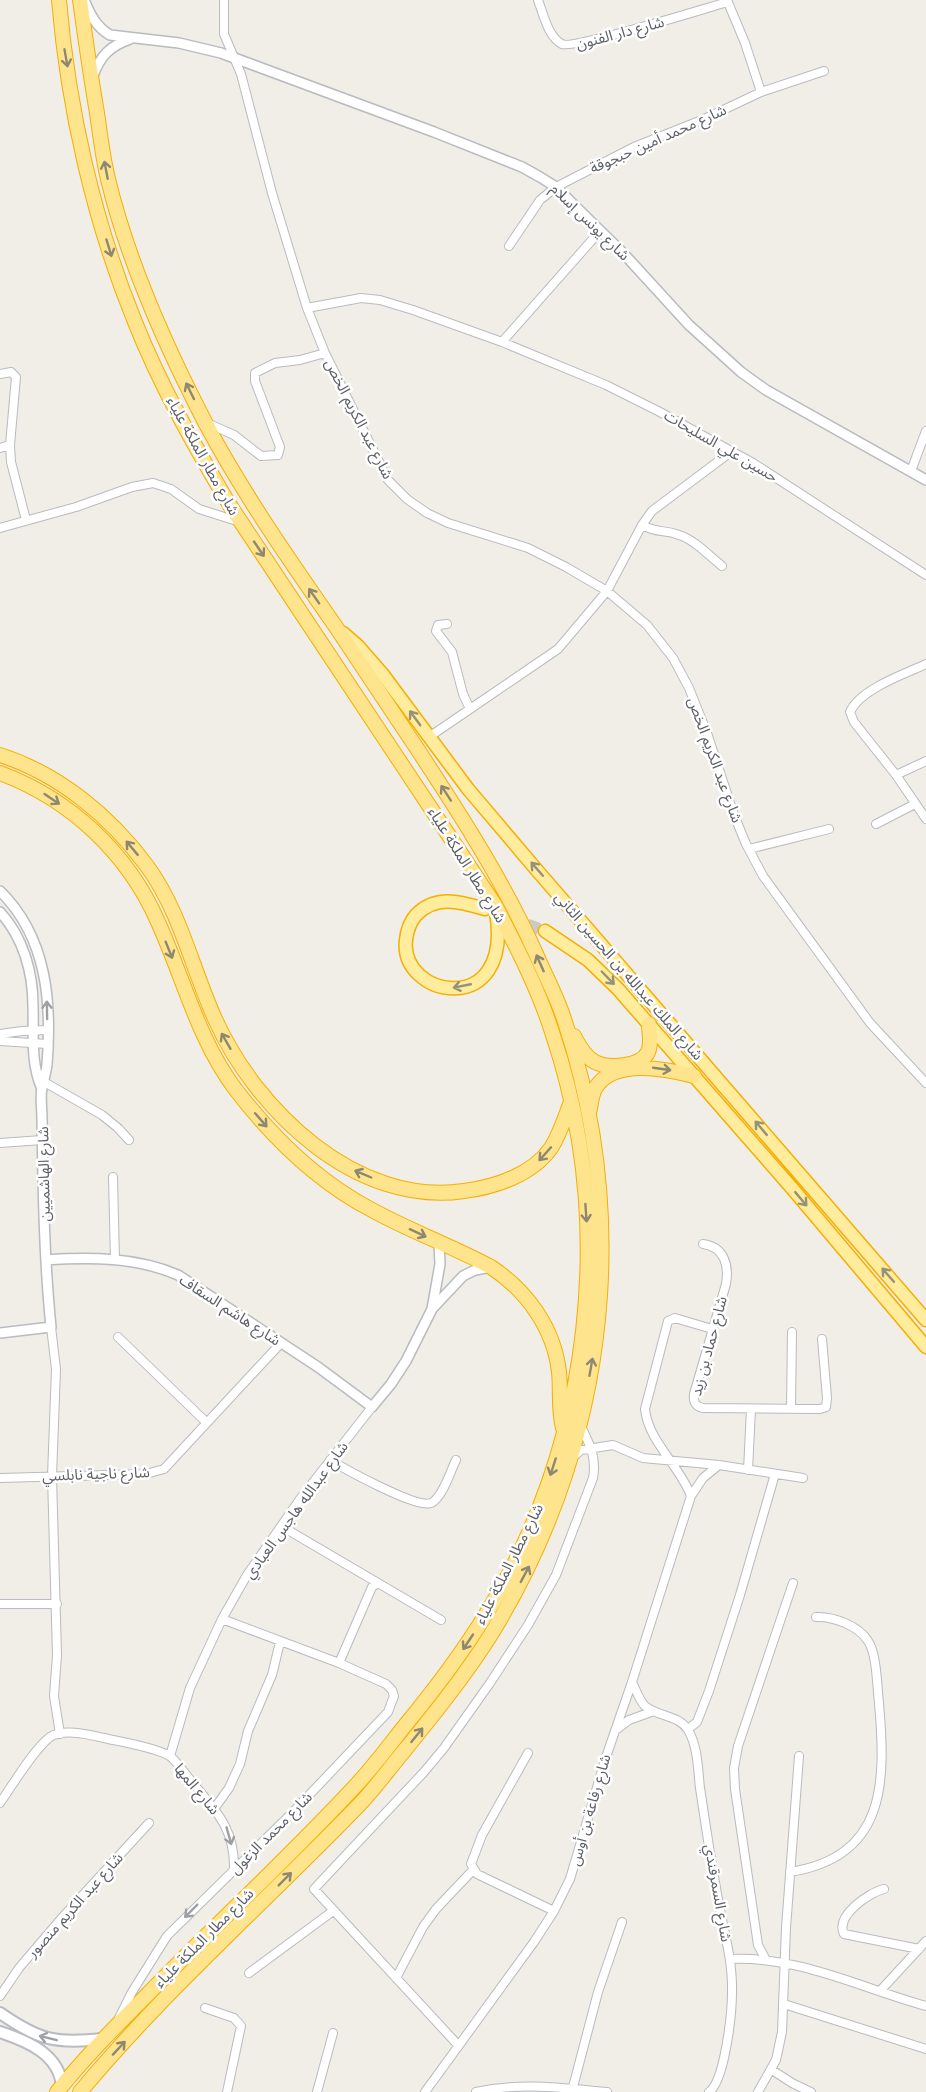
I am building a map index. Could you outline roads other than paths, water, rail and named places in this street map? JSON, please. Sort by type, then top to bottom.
[{"type":"highway","name":"شارع مطار الملكة علياء","points":[[59,0],[64,52],[90,183],[135,324],[173,404],[226,500],[524,961],[552,1032],[571,1102],[585,1192],[588,1271],[581,1354],[564,1431],[537,1514],[499,1591],[467,1644],[422,1704],[352,1789],[102,2038],[60,2089]]},
{"type":"highway","name":"شارع مطار الملكة علياء","points":[[80,2092],[203,1959],[362,1802],[443,1703],[489,1636],[527,1569],[549,1521],[570,1460],[580,1424],[595,1343],[601,1275],[600,1203],[589,1114],[563,1017],[526,931],[493,869],[448,796],[270,532],[206,423],[157,319],[118,215],[107,177],[82,0]]},
{"type":"highway","name":"شارع الملك عبدالله بن الحسين الثاني","points":[[337,629],[358,646],[384,676],[468,789],[926,1320]]},
{"type":"highway","points":[[0,755],[44,775],[91,807],[123,837],[154,877],[182,933],[213,1017],[239,1063],[285,1120],[336,1161],[377,1180],[415,1191],[445,1194],[485,1187],[518,1175],[545,1155],[559,1133],[571,1102]]},
{"type":"highway","points":[[0,773],[41,791],[76,815],[109,846],[135,881],[158,922],[193,1013],[212,1052],[236,1090],[260,1119],[303,1163],[373,1211],[491,1267],[506,1277],[525,1295],[548,1333],[559,1372],[560,1409],[564,1431]]},
{"type":"highway","points":[[135,881],[154,877]]},
{"type":"highway","points":[[451,901],[490,907],[499,927],[498,947],[491,968],[483,977],[466,987],[445,987],[427,980],[415,970],[410,963],[405,944],[410,923],[422,910],[440,902],[451,901]]},
{"type":"highway","name":"شارع الملك عبدالله بن الحسين الثاني","points":[[545,931],[579,952],[597,967],[649,1024],[926,1347]]},
{"type":"highway","points":[[563,1017],[585,1054],[594,1062],[607,1065],[640,1061],[646,1055],[650,1045],[649,1024]]},
{"type":"highway","points":[[589,1114],[596,1087],[611,1074],[639,1068],[657,1068],[694,1076]]},
{"type":"main road","points":[[0,2013],[42,2037],[66,2042],[102,2038]]},
{"type":"main road","points":[[0,2032],[23,2041],[49,2057],[59,2069],[60,2089]]},
{"type":"street","name":"شارع يونس إسلام","points":[[82,0],[103,31],[120,38],[179,43],[235,58],[512,164],[540,177],[556,187],[624,254],[689,325],[741,372],[766,390],[926,480]]},
{"type":"street","name":"شارع عبد الكريم الخص","points":[[224,0],[224,34],[235,58],[272,193],[307,308],[325,353],[388,480],[406,499],[427,513],[448,523],[528,548],[567,567],[607,591],[647,624],[681,671],[701,717],[730,803],[763,876],[858,1007],[890,1045],[925,1078]]},
{"type":"street","name":"شارع دار الفنون","points":[[538,0],[552,35],[568,47],[727,1]]},
{"type":"street","points":[[727,1],[745,43],[761,92]]},
{"type":"street","points":[[92,80],[96,66],[104,54],[132,38]]},
{"type":"street","name":"شارع محمد أمين حبجوقة","points":[[509,246],[540,200],[556,187],[598,164],[761,92],[824,71]]},
{"type":"street","points":[[502,342],[600,231]]},
{"type":"street","name":"حسين علي السليحات","points":[[307,308],[361,298],[380,300],[502,342],[606,385],[732,451],[926,575]]},
{"type":"street","points":[[206,423],[230,433],[261,456],[278,455],[280,447],[255,381],[255,373],[275,363],[300,360],[325,353]]},
{"type":"street","points":[[0,374],[12,372],[16,377],[10,462],[26,520]]},
{"type":"street","points":[[911,471],[926,431]]},
{"type":"street","points":[[217,443],[219,437],[230,433]]},
{"type":"street","points":[[0,448],[10,445]]},
{"type":"street","points":[[429,737],[556,652],[607,591],[642,525],[656,507],[732,451]]},
{"type":"street","points":[[0,528],[76,507],[132,487],[153,483],[171,489],[200,509],[240,522]]},
{"type":"street","points":[[220,516],[226,500]]},
{"type":"street","points":[[642,525],[653,531],[677,534],[686,538],[722,566]]},
{"type":"street","points":[[447,624],[438,625],[436,631],[452,652],[463,694],[470,710]]},
{"type":"street","points":[[926,664],[868,692],[851,709],[854,722],[896,775],[926,819]]},
{"type":"street","points":[[896,775],[926,762]]},
{"type":"street","points":[[876,824],[915,804]]},
{"type":"street","points":[[749,849],[829,829]]},
{"type":"street","name":"شارع الهاشميين","points":[[0,891],[21,915],[37,948],[45,980],[47,1044],[41,1083],[46,1260]]},
{"type":"street","name":"شارع الهاشميين","points":[[0,912],[13,929],[28,965],[33,994],[33,1044],[41,1083]]},
{"type":"street","points":[[0,1034],[47,1030]]},
{"type":"street","points":[[0,1041],[47,1044]]},
{"type":"street","points":[[41,1083],[102,1115],[129,1140]]},
{"type":"street","points":[[0,1143],[42,1140]]},
{"type":"street","points":[[113,1177],[115,1260]]},
{"type":"street","name":"شارع عبدالله هاجس العبادي","points":[[432,1309],[440,1264],[439,1243]]},
{"type":"street","name":"شارع حماد بن زيد","points":[[703,1244],[718,1250],[724,1258],[727,1270],[726,1284],[694,1394],[694,1402],[703,1408],[820,1408],[827,1405],[822,1339]]},
{"type":"street","name":"شارع هاشم السقاف","points":[[46,1260],[80,1258],[115,1260],[152,1266],[178,1275],[340,1382],[372,1407]]},
{"type":"street","points":[[46,1260],[56,1369],[52,1476],[57,1604],[54,1696],[60,1734]]},
{"type":"street","name":"شارع عبدالله هاجس العبادي","points":[[170,1756],[190,1688],[222,1619],[248,1575],[281,1526],[401,1368],[432,1309],[463,1276],[475,1270],[491,1267]]},
{"type":"street","points":[[691,1496],[682,1477],[653,1432],[645,1409],[669,1319],[675,1318],[712,1329]]},
{"type":"street","points":[[0,1333],[51,1328]]},
{"type":"street","points":[[791,1408],[792,1332]]},
{"type":"street","points":[[118,1337],[206,1422]]},
{"type":"street","name":"شارع ناجية نابلسي","points":[[0,1478],[158,1472],[171,1463],[206,1422],[281,1343]]},
{"type":"street","points":[[748,1470],[751,1409]]},
{"type":"street","points":[[458,2045],[314,1889],[444,1748],[490,1683],[538,1607],[564,1557],[591,1486],[595,1468],[592,1448],[580,1424]]},
{"type":"street","points":[[570,1460],[581,1450],[618,1446],[643,1458],[719,1465],[802,1479]]},
{"type":"street","points":[[330,1460],[373,1484],[416,1502],[427,1504],[437,1499],[456,1460]]},
{"type":"street","name":"شارع رفاعة بن أوس","points":[[425,2092],[443,2070],[458,2045],[554,1911],[576,1864],[599,1779],[691,1496],[703,1478],[719,1465]]},
{"type":"street","points":[[632,1682],[641,1701],[654,1711],[677,1720],[688,1729],[697,1722],[740,1595],[775,1474]]},
{"type":"street","points":[[281,1526],[441,1620]]},
{"type":"street","points":[[339,1663],[372,1587],[378,1583]]},
{"type":"street","points":[[766,1960],[758,1945],[735,1789],[734,1768],[738,1746],[794,1583]]},
{"type":"street","points":[[0,1604],[57,1604]]},
{"type":"street","points":[[790,1872],[815,1867],[843,1854],[863,1833],[877,1803],[881,1764],[880,1710],[874,1656],[868,1640],[862,1633],[837,1620],[816,1617]]},
{"type":"street","name":"شارع محمد الزغول","points":[[115,2027],[132,1992],[167,1936],[293,1812],[390,1709],[394,1696],[390,1688],[339,1663],[222,1619]]},
{"type":"street","points":[[214,1809],[229,1788],[240,1764],[248,1731],[272,1675],[280,1642]]},
{"type":"street","points":[[616,1730],[629,1720],[654,1711]]},
{"type":"street","name":"شارع السمرقندي","points":[[688,1729],[696,1759],[716,1890],[730,1959],[733,1991],[727,2040],[719,2076],[709,2092]]},
{"type":"street","name":"شارع المها","points":[[0,1803],[36,1753],[50,1737],[60,1734],[98,1737],[170,1756],[228,1829],[234,1870]]},
{"type":"street","points":[[528,1753],[482,1835],[471,1864],[473,1870],[491,1881],[554,1911]]},
{"type":"street","points":[[758,2092],[772,2070],[779,2049],[784,2004],[790,1872],[799,1756]]},
{"type":"street","name":"شارع عبد الكريم منصور","points":[[1,1992],[60,1920],[149,1823]]},
{"type":"street","points":[[396,1978],[423,1927],[436,1909],[473,1870]]},
{"type":"street","points":[[884,1890],[875,1891],[849,1912],[842,1924],[842,1931],[844,1934],[919,1949]]},
{"type":"street","points":[[249,1973],[333,1911]]},
{"type":"street","points":[[573,2087],[598,1992],[622,1922]]},
{"type":"street","points":[[881,1990],[926,1941]]},
{"type":"street","points":[[730,1959],[785,1962],[881,1990],[926,2006]]},
{"type":"street","points":[[784,2004],[926,2049]]},
{"type":"street","points":[[204,2008],[234,2018],[241,2026],[227,2092]]},
{"type":"street","points":[[317,2092],[333,2033]]},
{"type":"street","points":[[772,2070],[811,2092]]},
{"type":"street","points":[[476,2092],[517,2087],[573,2087],[607,2092]]},
{"type":"tunnel","points":[[494,912],[545,931]]}]
